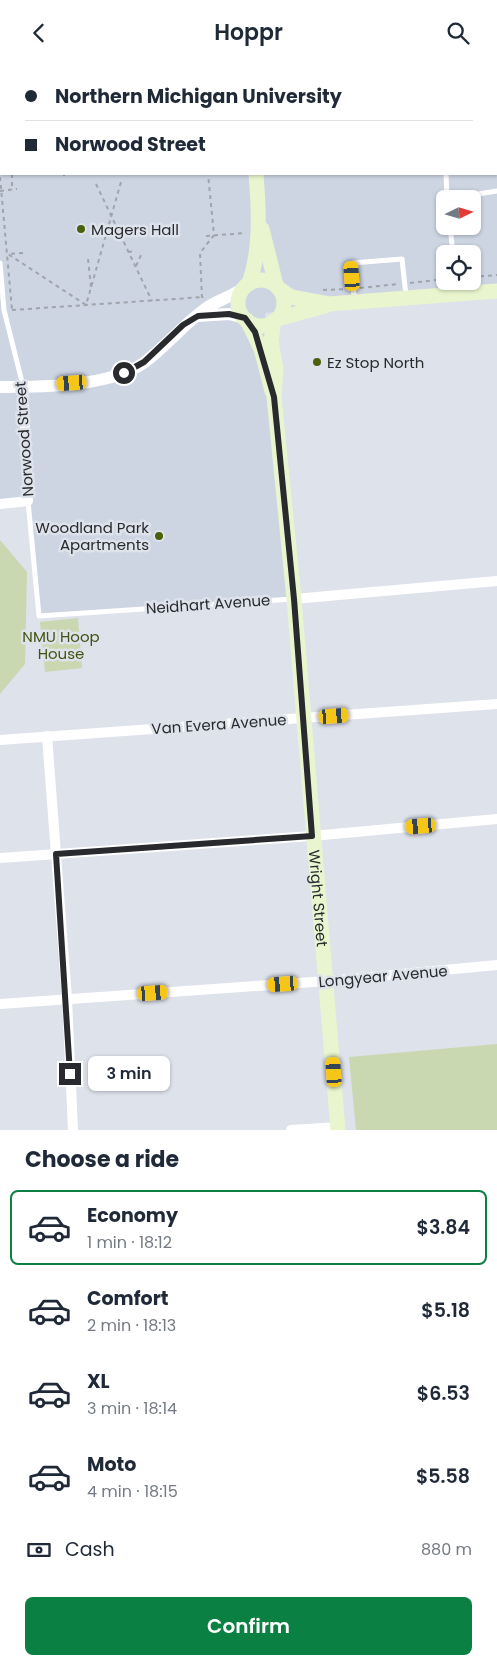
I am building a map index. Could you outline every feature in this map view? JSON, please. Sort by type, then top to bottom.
[{"type":"main road","points":[[256,175],[259,223],[255,262],[247,286],[239,301],[240,312],[246,319],[261,325],[354,295],[436,289]]},
{"type":"main road","points":[[259,223],[277,287],[284,303],[276,320]]},
{"type":"main road","points":[[247,286],[264,280],[291,297],[328,304]]},
{"type":"main road","points":[[481,290],[497,291]]},
{"type":"main road","name":"Wright Street","points":[[246,319],[259,343],[274,397],[294,599],[302,718],[338,1128]]},
{"type":"main road","name":"Wright Street","points":[[274,397],[276,374],[271,341],[276,320]]},
{"type":"street","points":[[0,387],[88,382],[124,373],[144,362],[183,325],[198,316],[207,307],[247,286]]},
{"type":"street","points":[[198,316],[229,314],[246,319]]},
{"type":"street","name":"Norwood Street","points":[[23,387],[28,501]]},
{"type":"street","points":[[0,504],[28,501]]},
{"type":"street","name":"Neidhart Avenue","points":[[294,599],[497,581]]},
{"type":"street","name":"Van Evera Avenue","points":[[0,740],[497,704]]},
{"type":"street","points":[[47,737],[67,999],[73,1130]]},
{"type":"street","points":[[0,858],[312,836],[497,819]]},
{"type":"street","name":"Longyear Avenue","points":[[0,1004],[326,981],[497,965]]},
{"type":"street","points":[[291,1130],[338,1128]]},
{"type":"lane","points":[[446,175],[447,190]]},
{"type":"lane","points":[[481,193],[497,191]]},
{"type":"lane","points":[[354,295],[352,263],[402,259],[406,291]]},
{"type":"lane","name":"Norwood Street","points":[[0,263],[4,310],[23,387]]},
{"type":"lane","name":"Norwood Street","points":[[28,501],[39,616]]},
{"type":"lane","name":"Neidhart Avenue","points":[[39,616],[294,599]]},
{"type":"path","points":[[12,175],[12,189]]},
{"type":"path","points":[[202,297],[200,253],[214,235],[208,175]]},
{"type":"path","points":[[0,177],[12,309],[208,297]]},
{"type":"path","points":[[86,305],[121,181]]},
{"type":"path","points":[[96,184],[152,301]]},
{"type":"path","points":[[1,191],[17,189]]},
{"type":"path","points":[[206,236],[247,233]]},
{"type":"path","points":[[128,252],[136,251]]},
{"type":"path","points":[[8,254],[23,253]]},
{"type":"path","points":[[8,254],[86,305]]},
{"type":"path","points":[[136,267],[141,255]]},
{"type":"path","points":[[88,259],[91,289]]},
{"type":"path","points":[[481,276],[497,275]]},
{"type":"path","points":[[317,291],[354,295],[406,291],[436,282]]},
{"type":"shaded area","points":[[0,175],[497,175],[497,293],[265,313],[287,598],[37,618],[28,501],[0,504]]},
{"type":"green space","points":[[0,540],[27,572],[25,664],[0,694]]},
{"type":"green space","name":"NMU Hoop House","points":[[78,618],[82,668],[45,672],[40,622]]},
{"type":"green space","points":[[497,1044],[497,1130],[356,1130],[349,1057]]},
{"type":"place","name":"Magers Hall","points":[[81,229]]},
{"type":"place","name":"Ez Stop North","points":[[317,362]]},
{"type":"place","name":"Woodland Park Apartments","points":[[159,536]]},
{"type":"route","points":[[70,1074],[67,999],[56,854],[312,836],[294,599],[274,397],[255,332],[245,318],[229,314],[194,317],[183,325],[153,355],[135,368],[124,373]]}]
